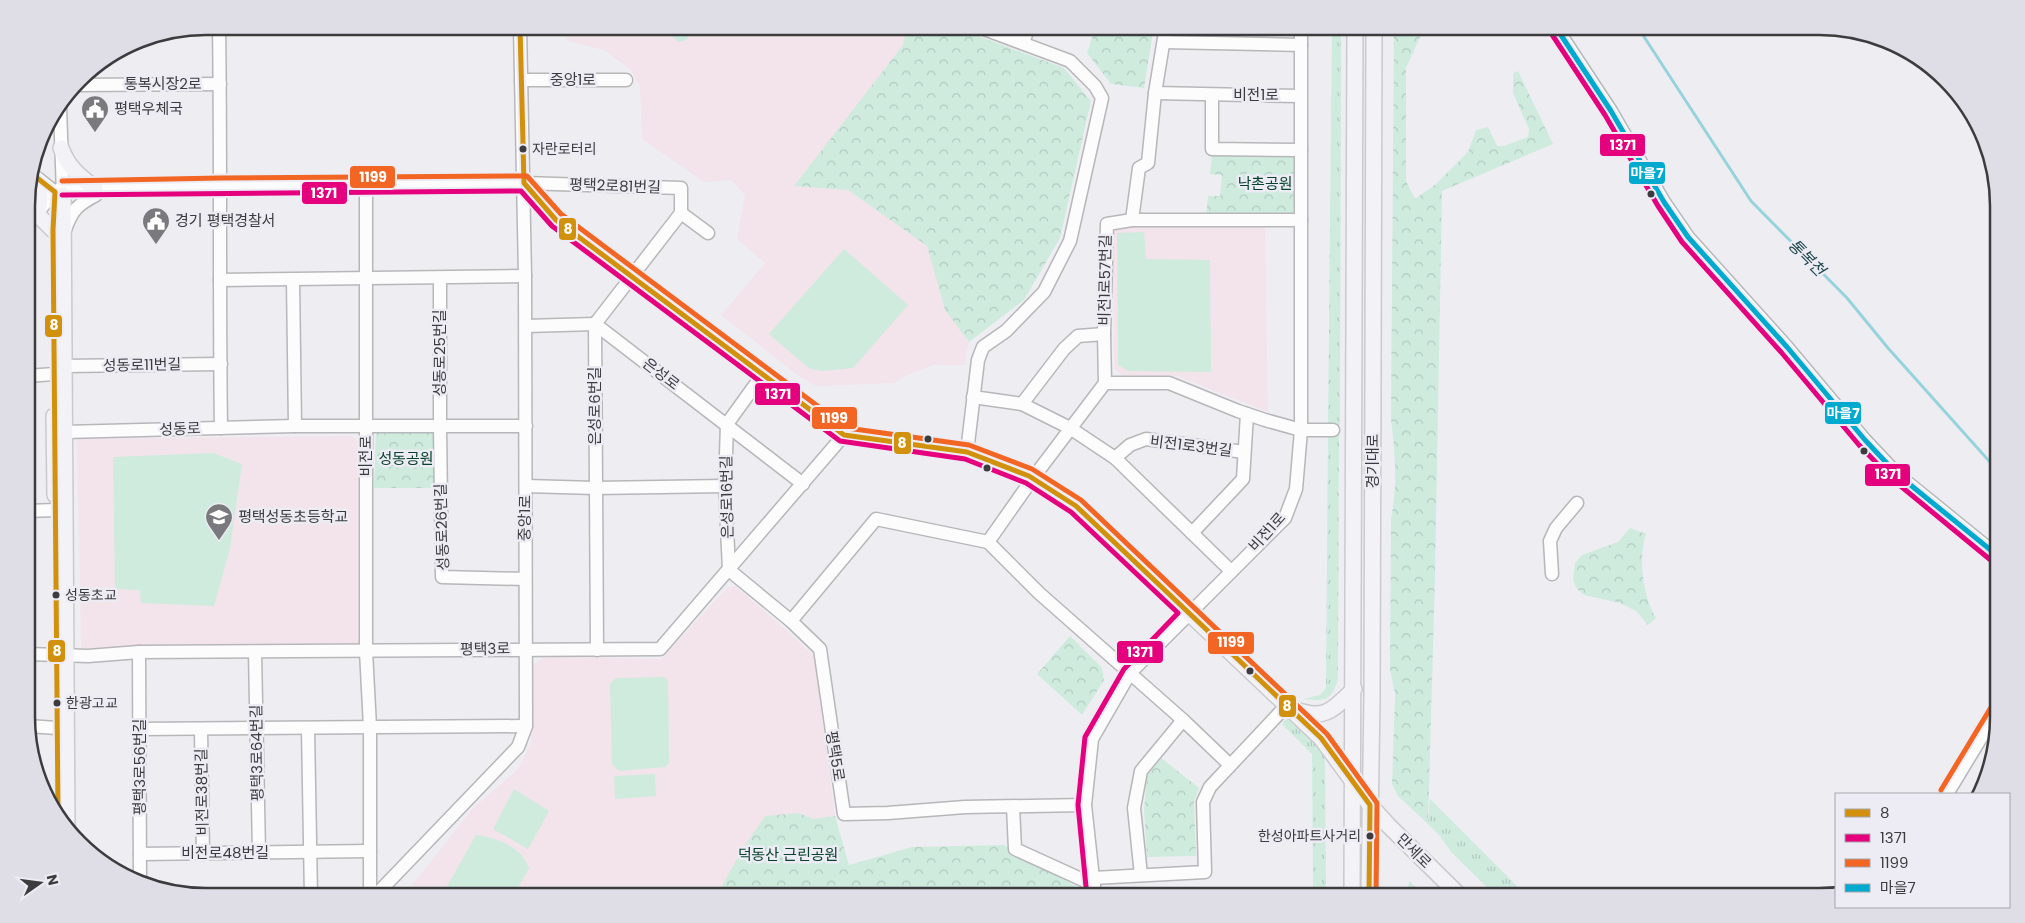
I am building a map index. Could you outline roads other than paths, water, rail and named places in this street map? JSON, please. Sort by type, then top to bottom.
[{"type":"main road","name":"경기대로","points":[[1352,888],[1354,782],[1355,35]]},
{"type":"main road","name":"경기대로","points":[[1369,888],[1372,687],[1374,35]]},
{"type":"main road","points":[[61,148],[66,162],[95,191]]},
{"type":"main road","points":[[35,209],[40,196],[36,183]]},
{"type":"main road","points":[[59,190],[59,370],[55,510],[62,655],[67,816]]},
{"type":"main road","points":[[35,217],[40,217],[58,234]]},
{"type":"main road","points":[[58,803],[57,728],[62,655],[65,432],[59,370]]},
{"type":"main road","name":"만세로","points":[[1189,613],[1321,738],[1370,805],[1452,888]]},
{"type":"main road","points":[[1286,706],[1308,715],[1324,714],[1339,704],[1354,689]]},
{"type":"street","name":"통복시장2로","points":[[219,35],[221,189]]},
{"type":"street","name":"중앙1로","points":[[383,888],[518,747],[526,726],[526,276],[520,35]]},
{"type":"street","points":[[968,452],[978,360],[983,347],[1006,331],[1044,292],[1070,240],[1102,98],[1095,86],[1070,61],[1001,35]]},
{"type":"street","points":[[1023,43],[1026,35]]},
{"type":"street","name":"비전1로57번길","points":[[1105,383],[1104,334],[1107,224],[1132,220],[1139,168],[1148,163],[1155,93],[1165,35]]},
{"type":"street","name":"비전1로","points":[[1189,613],[1285,518],[1296,489],[1302,430],[1301,35]]},
{"type":"street","points":[[1561,35],[1612,111],[1664,202],[1688,237],[1781,340],[1865,440],[1897,474],[1990,550]]},
{"type":"street","points":[[1164,42],[1301,45]]},
{"type":"street","name":"중앙1로","points":[[521,80],[626,80]]},
{"type":"street","name":"통복시장2로","points":[[85,85],[220,84]]},
{"type":"street","name":"비전1로","points":[[1155,93],[1300,96]]},
{"type":"street","name":"비전1로","points":[[1212,95],[1212,149],[1301,150]]},
{"type":"street","points":[[35,214],[59,190],[60,117]]},
{"type":"street","points":[[54,128],[59,190]]},
{"type":"street","points":[[38,175],[59,190],[95,191],[367,188],[524,183],[556,220],[844,435],[968,452],[1033,478],[1076,506],[1189,613],[1130,673],[1092,739],[1086,805],[1094,887]]},
{"type":"street","name":"평택2로81번길","points":[[524,183],[681,188],[681,212]]},
{"type":"street","name":"비전로","points":[[367,188],[366,651],[370,727],[370,888]]},
{"type":"street","points":[[221,189],[220,364],[222,428]]},
{"type":"street","points":[[58,234],[76,208],[95,191]]},
{"type":"street","points":[[526,326],[595,324],[681,212],[708,234]]},
{"type":"street","points":[[1132,220],[1300,220]]},
{"type":"street","points":[[220,280],[440,279],[526,276]]},
{"type":"street","name":"성동로25번길","points":[[440,279],[440,426]]},
{"type":"street","points":[[293,280],[295,426]]},
{"type":"street","name":"은성로","points":[[595,324],[803,484]]},
{"type":"street","name":"은성로6번길","points":[[595,324],[597,650]]},
{"type":"street","points":[[1022,404],[1064,348],[1078,336],[1104,334]]},
{"type":"street","name":"성동로11번길","points":[[35,374],[59,370],[220,364]]},
{"type":"street","points":[[727,424],[763,374]]},
{"type":"street","points":[[988,542],[1033,478],[1105,383],[1169,383],[1247,414],[1302,430],[1333,430]]},
{"type":"street","points":[[974,397],[1022,404],[1070,428],[1115,458],[1231,571]]},
{"type":"street","name":"비전1로3번길","points":[[1192,533],[1243,479],[1247,414]]},
{"type":"street","name":"은성로16번길","points":[[727,424],[725,486],[729,570]]},
{"type":"street","name":"성동로","points":[[65,432],[295,426],[526,426]]},
{"type":"street","name":"성동로26번길","points":[[440,426],[442,577],[525,579]]},
{"type":"street","name":"평택3로","points":[[35,654],[88,656],[139,652],[660,649],[844,435]]},
{"type":"street","name":"비전1로3번길","points":[[1115,458],[1130,445],[1146,439],[1244,452]]},
{"type":"street","points":[[526,486],[595,488],[725,486]]},
{"type":"street","points":[[1552,574],[1550,541],[1556,528],[1577,503]]},
{"type":"street","points":[[35,511],[55,510]]},
{"type":"street","points":[[791,621],[876,519],[988,542],[1039,593],[1183,720],[1230,765]]},
{"type":"street","name":"평택5로","points":[[729,570],[791,621],[820,650],[844,814],[888,813],[965,806],[1086,805]]},
{"type":"street","name":"평택3로56번길","points":[[139,652],[139,874]]},
{"type":"street","name":"평택3로64번길","points":[[255,652],[259,853]]},
{"type":"street","points":[[1013,807],[1015,849],[1094,887],[1141,875],[1205,872],[1203,802],[1210,787],[1286,706]]},
{"type":"street","points":[[1141,875],[1134,808],[1141,771],[1183,720]]},
{"type":"street","points":[[1948,793],[1990,723]]},
{"type":"street","points":[[370,727],[526,726]]},
{"type":"street","points":[[35,727],[57,728]]},
{"type":"street","name":"비전로38번길","points":[[140,730],[370,727]]},
{"type":"street","points":[[308,729],[311,888]]},
{"type":"street","name":"비전로38번길","points":[[201,730],[203,854]]},
{"type":"street","name":"비전로48번길","points":[[140,854],[370,851]]},
{"type":"waterway","name":"통복천","points":[[1643,35],[1751,201],[1847,298],[1888,348],[1990,462]]},
{"type":"place","name":"평택우체국","points":[[95,133]]},
{"type":"place","name":"자란로터리","points":[[523,149]]},
{"type":"place","name":"경기 평택경찰서","points":[[156,245]]},
{"type":"place","name":"평택성동초등학교","points":[[219,541]]},
{"type":"place","name":"성동초교","points":[[56,595]]},
{"type":"place","name":"한광고교","points":[[57,703]]},
{"type":"place","name":"한성아파트사거리","points":[[1370,836]]},
{"type":"park label","name":"낙촌공원","points":[[1265,184]]},
{"type":"park label","name":"성동공원","points":[[406,459]]},
{"type":"park label","name":"덕동산 근린공원","points":[[788,855]]}]
